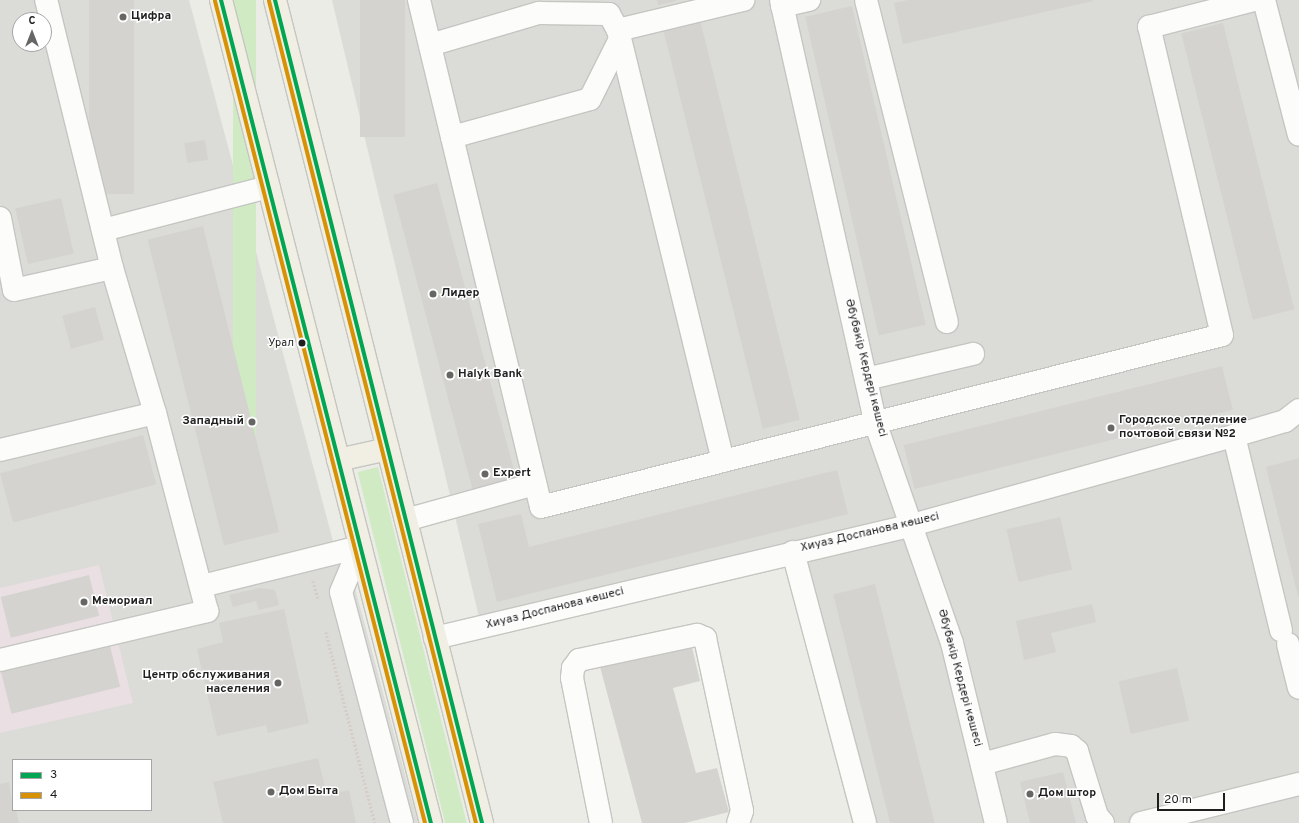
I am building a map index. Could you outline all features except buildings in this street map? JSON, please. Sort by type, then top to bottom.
[{"type":"main road","points":[[221,0],[431,823]]},
{"type":"main road","points":[[275,0],[482,823]]},
{"type":"main road","points":[[338,460],[388,449]]},
{"type":"street","points":[[0,660],[207,612],[202,586],[155,413],[112,268],[46,0]]},
{"type":"street","points":[[419,0],[541,507],[1222,335],[1148,27],[1254,0]]},
{"type":"street","points":[[619,34],[742,0]]},
{"type":"street","points":[[782,3],[809,0]]},
{"type":"street","points":[[866,0],[947,322]]},
{"type":"street","points":[[1264,0],[1299,135]]},
{"type":"street","name":"Әбубәкір Кердері көшесі","points":[[782,3],[875,422],[952,643],[996,823]]},
{"type":"street","points":[[430,45],[539,13],[609,14],[619,34],[723,461]]},
{"type":"street","points":[[452,137],[590,99],[619,34]]},
{"type":"street","points":[[103,230],[268,187]]},
{"type":"street","points":[[0,218],[14,290],[112,268]]},
{"type":"street","points":[[866,379],[973,354]]},
{"type":"street","name":"Хиуаз Доспанова көшесі","points":[[435,638],[792,552],[912,525],[1234,436],[1284,421],[1299,410]]},
{"type":"street","points":[[0,450],[155,413]]},
{"type":"street","points":[[1234,436],[1299,688]]},
{"type":"street","points":[[406,520],[535,484]]},
{"type":"street","points":[[202,586],[360,547]]},
{"type":"street","points":[[360,547],[341,592],[402,823]]},
{"type":"street","points":[[792,552],[865,823]]},
{"type":"street","points":[[602,823],[572,678],[573,668],[579,660],[697,635],[705,638],[742,811],[738,823]]},
{"type":"street","points":[[982,764],[1055,744],[1071,746],[1077,751],[1097,816],[1103,823]]},
{"type":"street","points":[[1141,823],[1299,784]]},
{"type":"path","points":[[308,560],[320,606]]},
{"type":"path","points":[[326,629],[375,823]]},
{"type":"shaded area","points":[[0,0],[189,0],[408,823],[0,823]]},
{"type":"shaded area","points":[[332,0],[1299,0],[1299,823],[852,823],[782,546],[479,617]]},
{"type":"shaded area","points":[[975,334],[984,369],[904,389],[895,354]]},
{"type":"shaded area","points":[[99,565],[133,703],[0,733],[0,588]]},
{"type":"shaded area","points":[[355,588],[418,823],[389,823],[328,595]]},
{"type":"green space","points":[[233,0],[256,0],[256,456],[233,456]]},
{"type":"green space","points":[[378,467],[467,823],[445,823],[358,472]]},
{"type":"transit line","name":"3","points":[[221,0],[431,823]]},
{"type":"transit line","name":"3","points":[[275,0],[482,823]]},
{"type":"transit line","name":"4","points":[[215,1],[425,823]]},
{"type":"transit line","name":"4","points":[[269,1],[476,823]]},
{"type":"place","name":"Цифра","points":[[123,17]]},
{"type":"place","name":"Лидер","points":[[433,294]]},
{"type":"place","name":"Урал","points":[[302,343]]},
{"type":"place","name":"Halyk Bank","points":[[450,375]]},
{"type":"place","name":"Западный","points":[[252,422]]},
{"type":"place","name":"Городское отделение почтовой связи №2","points":[[1111,428]]},
{"type":"place","name":"Expert","points":[[485,474]]},
{"type":"place","name":"Мемориал","points":[[84,602]]},
{"type":"place","name":"Центр обслуживания наcеления","points":[[278,683]]},
{"type":"place","name":"Дом Быта","points":[[271,792]]},
{"type":"place","name":"Дом штор","points":[[1030,794]]}]
